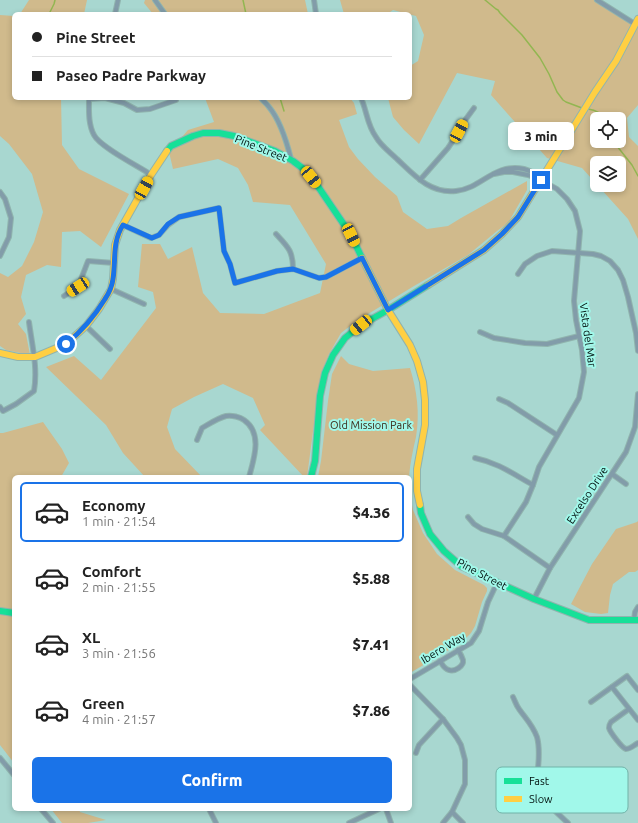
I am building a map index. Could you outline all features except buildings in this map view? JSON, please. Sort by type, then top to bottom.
[{"type":"street","points":[[115,12],[118,0]]},
{"type":"street","points":[[155,0],[164,12]]},
{"type":"street","points":[[314,0],[316,12]]},
{"type":"street","points":[[312,475],[315,461],[320,396],[325,373],[333,354],[345,338],[361,325],[388,310],[484,250],[502,234],[518,217],[578,122],[595,92],[616,61],[636,21],[598,0]]},
{"type":"street","points":[[89,100],[90,122],[94,136],[107,148],[151,175]]},
{"type":"street","points":[[113,100],[124,103],[137,110],[150,109],[176,100]]},
{"type":"street","points":[[262,100],[270,108],[283,133],[291,159]]},
{"type":"street","name":"Vista del Mar","points":[[362,100],[370,129],[376,138],[426,184],[438,190],[455,191],[467,189],[505,169],[517,168],[533,172],[538,175],[541,180],[557,190],[567,199],[575,211],[580,231],[574,301],[584,372],[579,398],[539,467],[526,502],[504,536]]},
{"type":"street","points":[[420,180],[448,148],[474,108]]},
{"type":"street","name":"Pine Street","points":[[0,354],[18,357],[34,357],[66,344],[86,326],[99,309],[111,289],[115,246],[120,230],[151,175],[171,146],[203,133],[219,133],[234,136],[275,152],[291,159],[305,170],[351,235],[388,310],[410,345],[417,361],[423,382],[425,400],[425,425],[417,469],[417,491],[421,513],[430,534],[444,551],[461,566],[534,599],[589,620],[636,620]]},
{"type":"street","points":[[0,192],[5,199],[11,218],[9,237],[0,256]]},
{"type":"street","points":[[123,225],[152,238],[159,235],[168,224],[179,217],[219,208],[224,251],[230,264],[235,283],[277,271],[293,269],[319,278],[326,277],[362,258]]},
{"type":"street","points":[[276,234],[287,246],[293,257],[293,269]]},
{"type":"street","points":[[518,274],[525,264],[537,256],[552,251],[593,254],[610,261],[618,270],[623,280],[636,333],[638,351]]},
{"type":"street","points":[[64,296],[78,287],[88,261],[114,264]]},
{"type":"street","points":[[111,289],[144,304]]},
{"type":"street","points":[[0,407],[3,411],[34,391],[36,379],[28,322]]},
{"type":"street","points":[[86,326],[110,349]]},
{"type":"street","points":[[480,332],[494,338],[525,343],[547,344],[579,336]]},
{"type":"street","name":"Excelso Drive","points":[[534,599],[550,568],[626,452],[635,427],[638,394]]},
{"type":"street","points":[[499,399],[508,403],[557,435]]},
{"type":"street","points":[[198,440],[202,428],[216,420],[227,416],[243,418],[253,430],[256,445],[250,475]]},
{"type":"street","points":[[475,458],[486,460],[504,467],[533,485]]},
{"type":"street","points":[[612,474],[626,484]]},
{"type":"street","points":[[468,517],[474,524],[482,529],[504,536],[550,568]]},
{"type":"street","name":"Ibero Way","points":[[412,678],[471,643],[479,632],[488,602],[497,583]]},
{"type":"street","points":[[636,620],[635,612],[638,607]]},
{"type":"street","points":[[0,611],[12,613]]},
{"type":"street","points":[[440,661],[448,670],[460,667],[463,661],[458,650]]},
{"type":"street","points":[[591,702],[627,676],[638,690]]},
{"type":"street","points":[[612,686],[638,720]]},
{"type":"street","points":[[412,687],[443,719],[457,738],[461,745],[465,760],[465,784],[452,812],[443,823]]},
{"type":"street","points":[[513,698],[518,708],[529,722],[537,738],[539,747],[538,767]]},
{"type":"street","points":[[629,709],[611,722],[609,725],[609,730],[623,748],[630,748],[638,743]]},
{"type":"street","points":[[416,753],[419,745],[443,719]]},
{"type":"street","points":[[0,758],[12,773]]},
{"type":"street","points":[[43,811],[53,823]]},
{"type":"street","points":[[209,811],[216,823]]},
{"type":"street","points":[[349,823],[375,811]]},
{"type":"street","points":[[387,811],[392,823]]},
{"type":"street","points":[[452,812],[463,823]]},
{"type":"street","points":[[557,813],[568,823]]},
{"type":"green space","points":[[29,0],[87,0],[84,12],[21,12]]},
{"type":"green space","points":[[145,0],[305,0],[308,12],[151,12],[144,3]]},
{"type":"green space","points":[[340,0],[594,0],[638,22],[638,105],[627,118],[629,137],[638,146],[638,239],[628,219],[603,192],[626,192],[626,156],[590,156],[590,177],[582,168],[547,158],[491,95],[495,81],[457,73],[419,144],[404,130],[393,117],[389,100],[412,100],[412,65],[418,61],[424,35],[416,16],[412,15],[412,12],[393,10],[390,12],[343,12]]},
{"type":"green space","points":[[0,15],[12,16],[12,100],[61,100],[62,145],[79,169],[129,194],[101,247],[80,231],[62,232],[61,267],[47,265],[26,275],[21,297],[26,314],[18,324],[26,334],[30,355],[6,350],[0,346],[0,273],[8,277],[22,266],[34,242],[43,212],[32,174],[9,144],[0,136]]},
{"type":"green space","points":[[206,100],[352,100],[357,114],[339,120],[349,147],[375,177],[397,196],[403,212],[427,229],[448,226],[527,181],[527,190],[508,223],[468,255],[358,320],[341,333],[329,354],[322,371],[307,475],[302,475],[260,430],[265,425],[253,398],[223,384],[172,409],[167,427],[175,449],[200,475],[143,475],[123,453],[106,425],[46,367],[74,356],[101,380],[156,308],[153,292],[138,287],[142,244],[160,244],[168,259],[192,247],[203,293],[220,313],[264,314],[320,293],[326,264],[290,205],[253,202],[248,185],[238,168],[218,159],[173,169],[169,152],[188,130],[214,122]]},
{"type":"green space","name":"Old Mission Park","points":[[341,356],[349,364],[373,371],[410,368],[416,394],[418,419],[409,475],[318,475],[332,374]]},
{"type":"green space","points":[[43,422],[62,449],[69,463],[62,475],[12,475],[12,760],[0,745],[0,433]]},
{"type":"green space","points":[[412,505],[423,533],[437,554],[455,570],[487,588],[475,626],[471,633],[462,642],[412,672]]},
{"type":"green space","points":[[638,521],[638,570],[635,572],[629,572],[613,584],[608,613],[601,614],[585,612],[571,604],[592,564],[616,529]]},
{"type":"green space","points":[[53,811],[80,811],[106,820],[88,823],[62,823]]},
{"type":"waterway","points":[[50,12],[55,0]]},
{"type":"waterway","points":[[243,0],[246,12]]},
{"type":"waterway","points":[[485,0],[498,10],[522,35],[540,58],[557,92],[563,100],[582,108]]},
{"type":"waterway","points":[[281,100],[284,111]]},
{"type":"waterway","points":[[588,109],[598,112]]},
{"type":"waterway","points":[[619,148],[632,165],[638,176]]},
{"type":"traffic: fast","points":[[167,151],[171,146],[203,133],[219,133],[234,136],[275,151],[305,170],[351,235],[362,258]]},
{"type":"traffic: fast","points":[[312,475],[315,461],[320,396],[325,373],[333,355],[345,338],[361,325],[428,285]]},
{"type":"traffic: fast","points":[[420,505],[421,513],[430,534],[444,551],[461,566],[534,599],[589,620],[638,620]]},
{"type":"traffic: fast","points":[[0,611],[12,613]]},
{"type":"traffic: slow","points":[[428,285],[484,250],[518,217],[595,92],[616,61],[638,19]]},
{"type":"traffic: slow","points":[[0,353],[18,357],[35,357],[66,344],[86,326],[99,309],[111,289],[115,245],[120,230],[151,175],[167,151]]},
{"type":"traffic: slow","points":[[362,258],[388,310],[410,345],[417,361],[423,382],[425,425],[417,469],[417,491],[420,505]]},
{"type":"route","points":[[66,344],[86,326],[99,309],[111,289],[115,246],[123,225],[152,238],[159,235],[168,224],[179,217],[219,208],[224,251],[230,264],[235,283],[277,271],[293,269],[319,278],[326,277],[362,258],[388,310],[484,250],[518,217],[541,180]]}]
